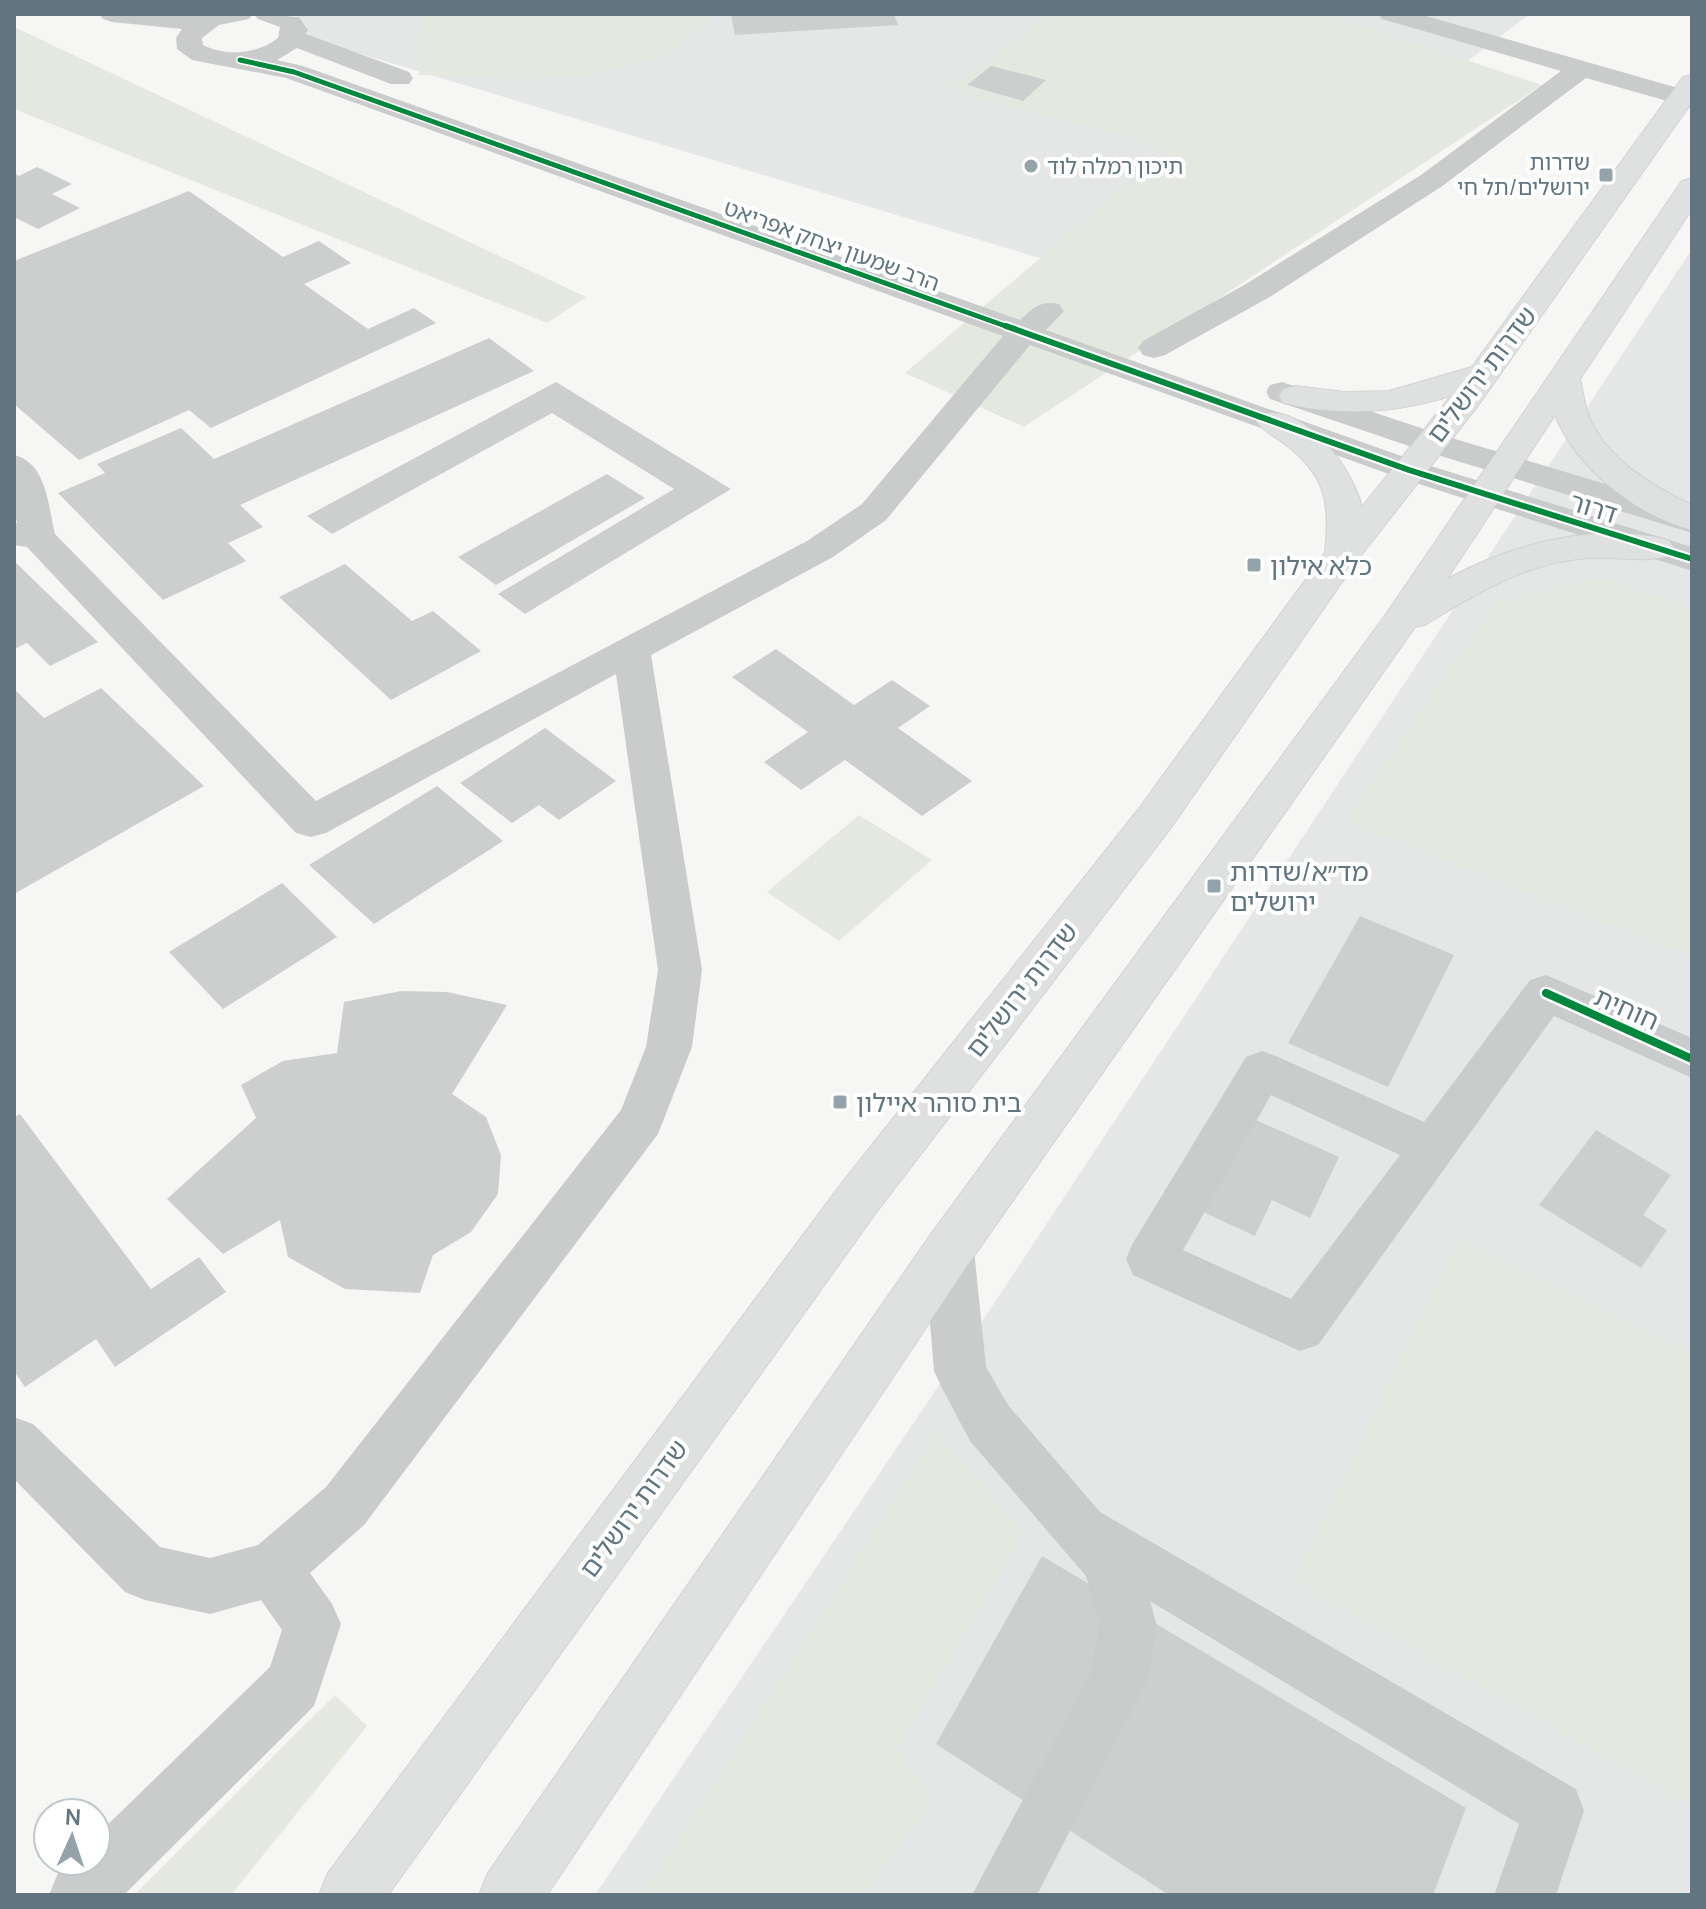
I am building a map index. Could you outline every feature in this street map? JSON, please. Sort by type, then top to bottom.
[{"type":"main road","name":"שדרות ירושלים","points":[[350,1895],[858,1199],[1155,818],[1343,554],[1483,374],[1689,94]]},
{"type":"main road","points":[[510,1895],[949,1250],[1397,626],[1692,187]]},
{"type":"main road","points":[[1284,408],[1378,402],[1425,393],[1483,374]]},
{"type":"main road","points":[[1564,380],[1564,393],[1572,417],[1592,449],[1641,491],[1692,521]]},
{"type":"main road","points":[[1284,408],[1332,469],[1346,517],[1343,554]]},
{"type":"main road","points":[[1397,626],[1460,585],[1535,554],[1589,545],[1656,548]]},
{"type":"street","points":[[110,14],[190,49],[190,33],[203,23]]},
{"type":"street","points":[[110,14],[203,23],[240,14]]},
{"type":"street","points":[[240,60],[272,53],[293,38],[295,30],[290,22],[267,14]]},
{"type":"street","points":[[1391,14],[1582,68],[1689,94]]},
{"type":"street","points":[[293,38],[434,90]]},
{"type":"street","name":"הרב שמעון יצחק אפריאט","points":[[190,49],[210,58],[240,60],[294,72],[1041,316],[1420,456]]},
{"type":"street","points":[[1196,362],[1141,343],[1257,291],[1431,181],[1582,68]]},
{"type":"street","points":[[14,465],[23,474],[26,535],[311,822],[820,549],[874,512],[1005,351],[1041,316]]},
{"type":"street","name":"הרב שמעון יצחק אפריאט","points":[[1252,382],[1284,408]]},
{"type":"street","name":"דרור","points":[[1420,456],[1505,466],[1692,521]]},
{"type":"street","name":"דרור","points":[[1420,456],[1484,494],[1692,559]]},
{"type":"street","points":[[14,1442],[145,1572],[210,1586],[273,1569],[345,1506],[641,1120],[669,1047],[680,970],[631,649]]},
{"type":"street","name":"חוחית","points":[[1433,1148],[1546,993],[1692,1059]]},
{"type":"street","points":[[1262,1070],[1433,1148],[1300,1328],[1151,1259],[1262,1070]]},
{"type":"street","points":[[949,1250],[960,1371],[989,1423],[1075,1525],[1110,1561],[1128,1626],[1119,1679],[1003,1895]]},
{"type":"street","points":[[1075,1525],[1554,1811],[1525,1895]]},
{"type":"street","points":[[80,1895],[293,1685],[312,1624],[273,1569]]},
{"type":"shaded area","name":"תיכון רמלה לוד","points":[[295,14],[1530,14],[1159,294],[308,38],[306,26]]},
{"type":"shaded area","points":[[420,14],[708,14],[708,21],[677,45],[644,61],[608,71],[533,78],[419,75]]},
{"type":"shaded area","points":[[1050,14],[1325,14],[1542,85],[1024,427],[905,373],[1169,149],[948,89]]},
{"type":"shaded area","points":[[14,27],[586,297],[547,323],[14,109]]},
{"type":"shaded area","points":[[1692,249],[1692,1895],[595,1895],[979,1326]]},
{"type":"shaded area","points":[[1596,577],[1692,608],[1692,957],[1346,821],[1496,602]]},
{"type":"shaded area","points":[[859,815],[932,860],[839,941],[767,892]]},
{"type":"shaded area","points":[[1458,1239],[1692,1352],[1692,1806],[1295,1580]]},
{"type":"shaded area","points":[[937,1433],[1023,1534],[896,1750],[933,1800],[862,1895],[644,1895]]},
{"type":"shaded area","points":[[335,1695],[367,1726],[231,1895],[134,1895]]},
{"type":"building","points":[[731,14],[894,14],[898,25],[735,35]]},
{"type":"building","points":[[991,66],[1046,80],[1023,101],[967,85]]},
{"type":"building","points":[[37,167],[72,184],[52,194],[80,208],[38,229],[14,217],[14,173],[19,176]]},
{"type":"building","points":[[189,191],[283,257],[319,241],[351,263],[304,284],[368,329],[414,308],[436,323],[211,428],[189,410],[79,460],[14,404],[14,261]]},
{"type":"building","points":[[489,338],[534,371],[240,505],[263,527],[228,543],[246,561],[163,600],[58,493],[105,473],[97,464],[181,428],[214,459]]},
{"type":"building","points":[[556,382],[731,489],[525,614],[498,594],[674,489],[552,413],[332,534],[307,516]]},
{"type":"building","points":[[607,474],[645,498],[496,585],[458,557]]},
{"type":"building","points":[[14,561],[98,642],[50,666],[27,643],[14,649]]},
{"type":"building","points":[[345,564],[412,621],[433,611],[481,651],[391,700],[279,597]]},
{"type":"building","points":[[776,649],[854,705],[892,680],[930,706],[898,728],[972,781],[922,816],[845,760],[801,790],[764,762],[808,732],[732,677]]},
{"type":"building","points":[[101,688],[204,786],[14,894],[14,689],[44,718]]},
{"type":"building","points":[[545,728],[616,781],[559,820],[539,805],[512,823],[460,783]]},
{"type":"building","points":[[437,786],[503,841],[374,924],[309,865]]},
{"type":"building","points":[[282,883],[337,937],[223,1009],[169,952]]},
{"type":"building","points":[[1360,916],[1454,955],[1388,1087],[1288,1043]]},
{"type":"building","points":[[401,991],[447,992],[507,1005],[452,1094],[486,1117],[501,1155],[498,1194],[471,1232],[433,1255],[420,1293],[345,1289],[288,1257],[280,1220],[223,1254],[167,1199],[256,1118],[241,1085],[283,1061],[337,1053],[344,1002]]},
{"type":"building","points":[[20,1114],[151,1289],[199,1257],[226,1292],[115,1367],[96,1339],[25,1387],[14,1371],[14,1117]]},
{"type":"building","points":[[1249,1117],[1339,1157],[1310,1218],[1272,1200],[1255,1236],[1199,1210]]},
{"type":"building","points":[[1596,1130],[1671,1175],[1643,1215],[1667,1230],[1641,1268],[1539,1205]]},
{"type":"building","points":[[1042,1556],[1466,1808],[1433,1895],[1169,1895],[936,1744]]},
{"type":"cycle path","points":[[240,60],[294,72],[1409,470],[1692,559]]},
{"type":"cycle path","points":[[1546,993],[1692,1059]]},
{"type":"place","name":"תיכון רמלה לוד","points":[[1031,166]]},
{"type":"place","name":"שדרות ירושלים/תל חי","points":[[1606,175]]},
{"type":"place","name":"כלא אילון","points":[[1254,565]]},
{"type":"place","name":"מד״א/שדרות ירושלים","points":[[1214,886]]},
{"type":"place","name":"בית סוהר איילון","points":[[840,1102]]}]
